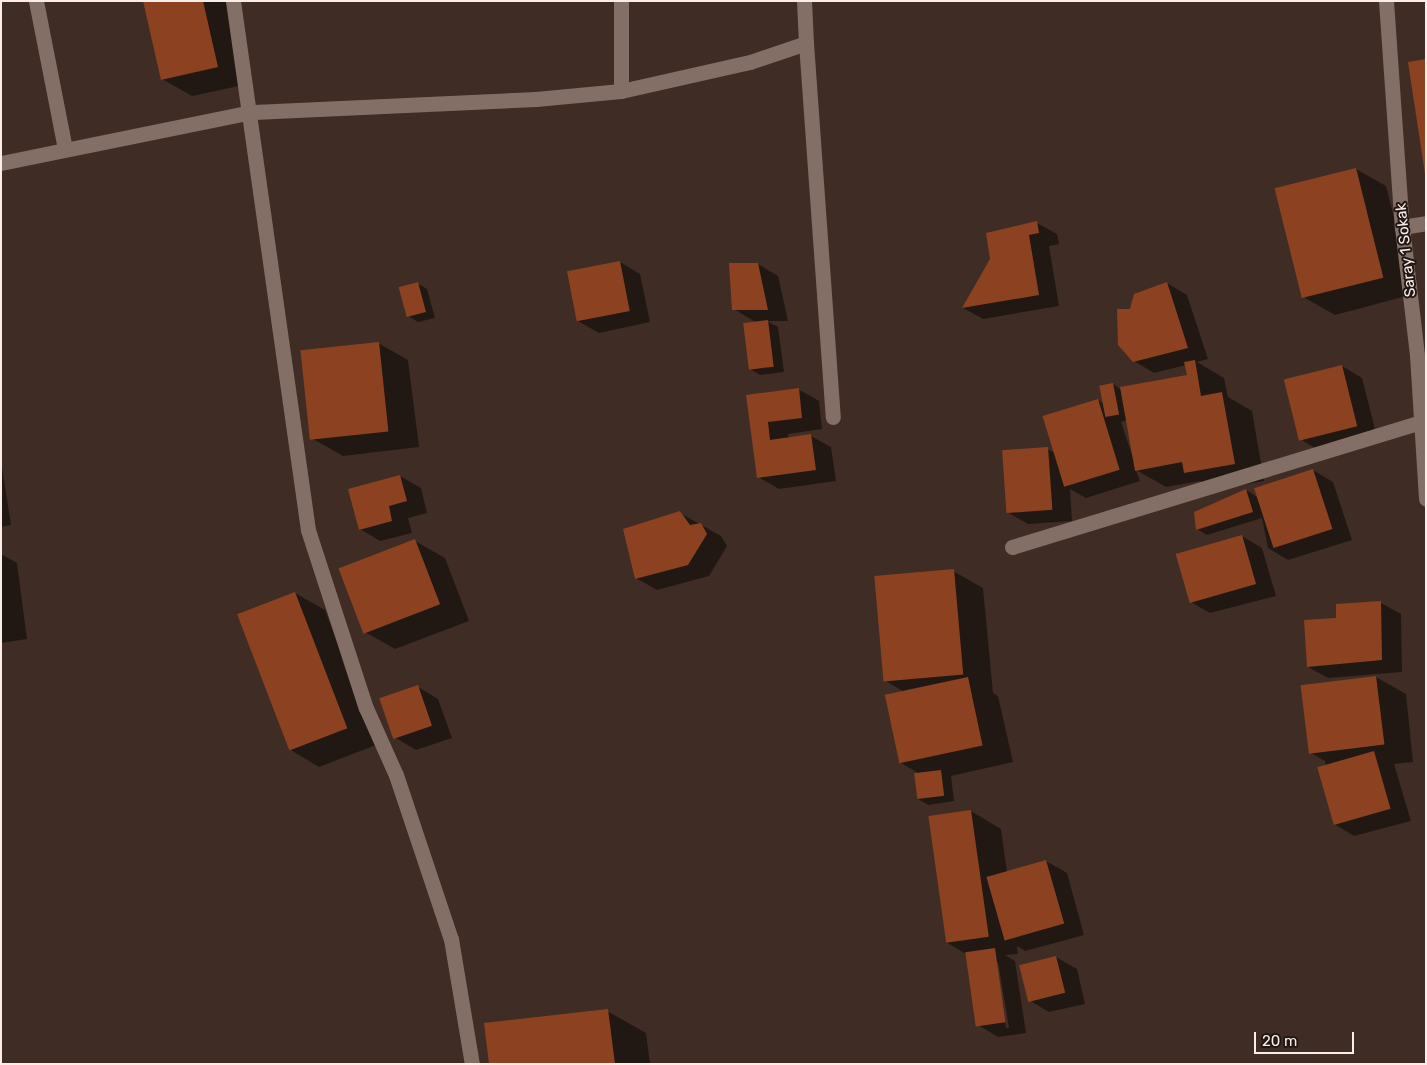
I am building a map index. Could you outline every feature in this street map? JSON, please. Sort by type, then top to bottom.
[{"type":"street","points":[[36,1],[65,149]]},
{"type":"street","points":[[233,1],[251,112],[308,530],[366,708],[396,775],[451,939],[472,1064]]},
{"type":"street","points":[[621,1],[621,91]]},
{"type":"street","points":[[804,1],[833,417]]},
{"type":"street","name":"Saray 1 Sokak","points":[[1386,1],[1402,227],[1421,354],[1426,499]]},
{"type":"street","points":[[1,163],[251,112],[536,99],[621,91],[750,62],[806,43]]},
{"type":"street","points":[[1402,227],[1426,223]]},
{"type":"street","points":[[1012,547],[1422,422]]},
{"type":"building","points":[[143,1],[203,1],[218,67],[161,80]]},
{"type":"building","points":[[1426,59],[1426,174],[1425,174],[1408,62]]},
{"type":"building","points":[[1356,168],[1383,278],[1302,298],[1274,188]]},
{"type":"building","points":[[1037,221],[1039,233],[1029,235],[1039,295],[962,308],[990,259],[986,233]]},
{"type":"building","points":[[620,261],[630,311],[577,321],[567,271]]},
{"type":"building","points":[[729,263],[758,263],[768,310],[732,310]]},
{"type":"building","points":[[418,282],[426,312],[407,317],[399,287]]},
{"type":"building","points":[[1167,282],[1188,348],[1133,362],[1118,345],[1117,309],[1130,309],[1134,294]]},
{"type":"building","points":[[768,320],[774,367],[749,370],[743,323]]},
{"type":"building","points":[[379,342],[388,432],[310,440],[300,350]]},
{"type":"building","points":[[1195,360],[1201,396],[1222,392],[1235,464],[1184,473],[1182,462],[1135,471],[1120,387],[1187,375],[1184,362]]},
{"type":"building","points":[[1342,365],[1357,426],[1299,441],[1284,380]]},
{"type":"building","points":[[1113,383],[1119,414],[1105,417],[1099,386]]},
{"type":"building","points":[[799,388],[802,418],[768,422],[770,440],[811,434],[816,470],[757,478],[746,395]]},
{"type":"building","points":[[1098,399],[1120,470],[1064,487],[1043,416]]},
{"type":"building","points":[[1048,447],[1052,510],[1007,513],[1002,450]]},
{"type":"building","points":[[1313,469],[1332,529],[1274,548],[1254,488]]},
{"type":"building","points":[[400,475],[407,501],[389,506],[392,521],[359,530],[348,489]]},
{"type":"building","points":[[1246,489],[1253,512],[1196,530],[1194,512]]},
{"type":"building","points":[[680,511],[690,525],[701,523],[707,534],[688,565],[635,579],[623,529]]},
{"type":"building","points":[[1242,535],[1256,584],[1190,603],[1176,554]]},
{"type":"building","points":[[415,539],[440,604],[364,634],[338,568]]},
{"type":"building","points":[[954,569],[963,675],[884,682],[874,576]]},
{"type":"building","points":[[295,592],[347,728],[289,751],[237,614]]},
{"type":"building","points":[[1381,601],[1382,660],[1307,667],[1304,620],[1336,618],[1336,604]]},
{"type":"building","points":[[1376,676],[1384,744],[1309,754],[1301,685]]},
{"type":"building","points":[[968,677],[983,745],[899,763],[885,695]]},
{"type":"building","points":[[418,685],[432,726],[393,739],[379,698]]},
{"type":"building","points":[[1374,751],[1391,809],[1334,825],[1317,767]]},
{"type":"building","points":[[941,770],[944,796],[917,799],[914,773]]},
{"type":"building","points":[[971,810],[989,937],[946,943],[928,816]]},
{"type":"building","points":[[1046,860],[1064,923],[1005,941],[986,877]]},
{"type":"building","points":[[995,948],[1005,1022],[976,1026],[965,952]]},
{"type":"building","points":[[1056,956],[1065,993],[1028,1002],[1019,965]]},
{"type":"building","points":[[608,1009],[615,1064],[489,1064],[484,1023]]}]
